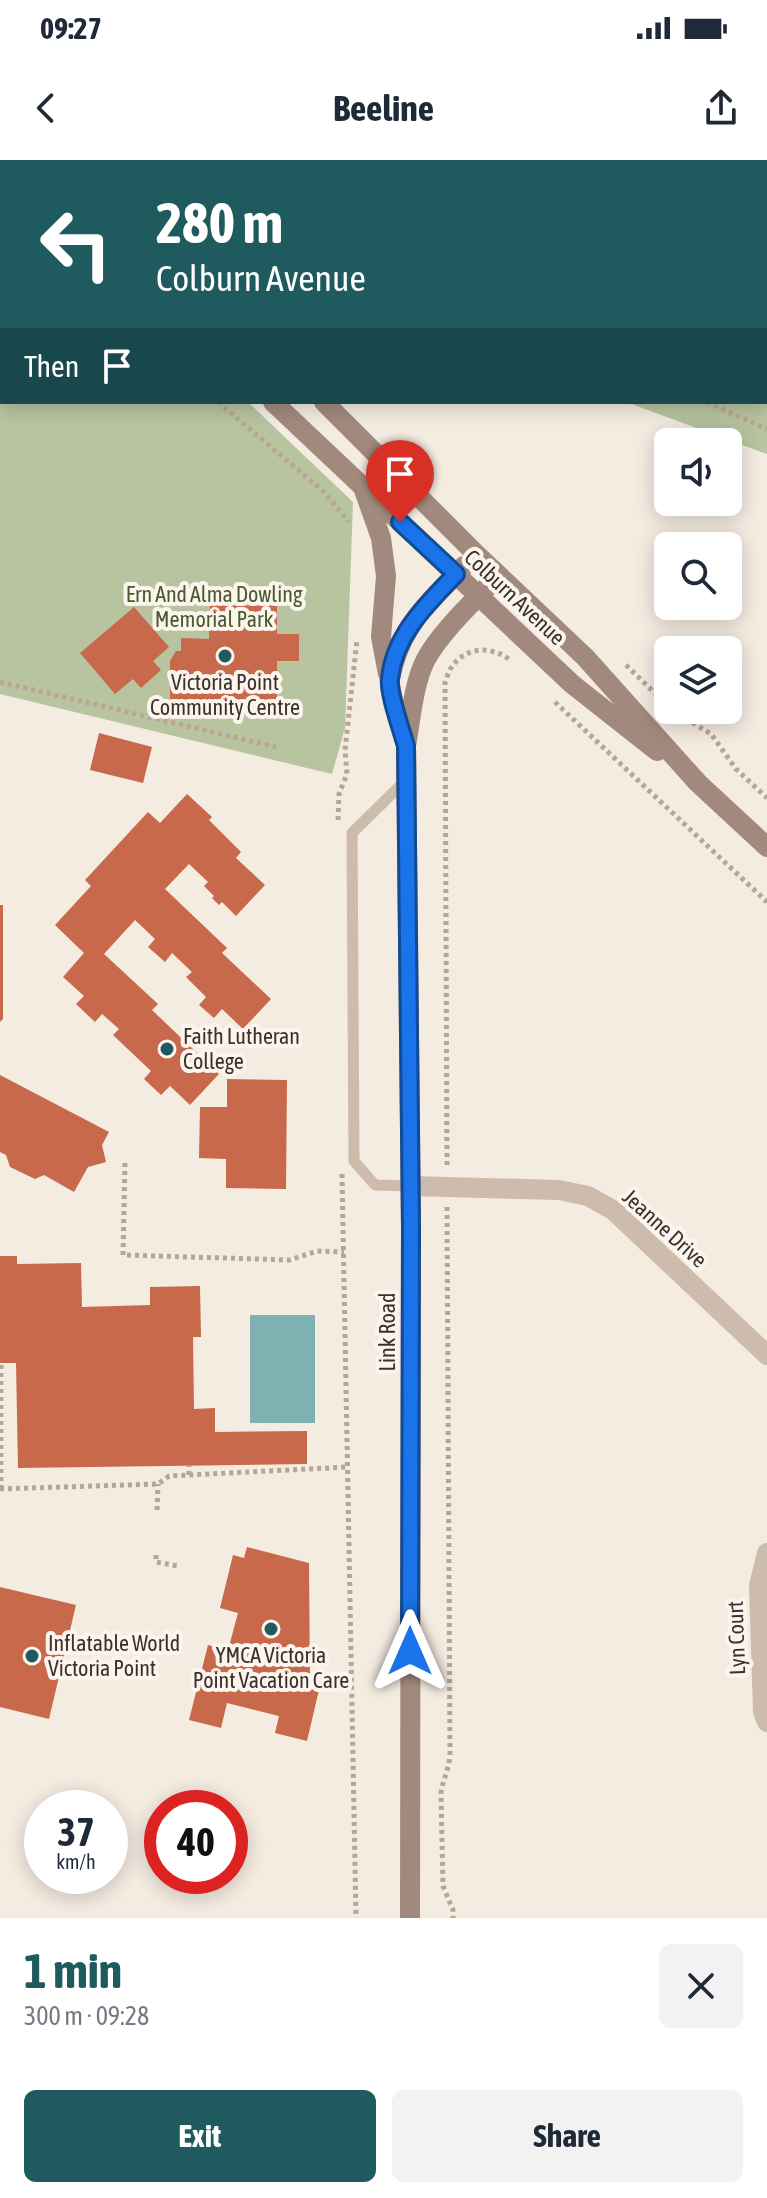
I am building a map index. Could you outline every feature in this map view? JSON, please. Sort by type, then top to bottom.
[{"type":"street","name":"Colburn Avenue","points":[[275,404],[572,684],[698,783],[767,847]]},
{"type":"street","name":"Colburn Avenue","points":[[326,404],[498,576],[585,657],[698,783]]},
{"type":"street","name":"Link Road","points":[[362,485],[381,538],[386,576],[381,637],[406,746]]},
{"type":"street","points":[[389,681],[403,636],[424,608],[476,554]]},
{"type":"street","name":"Link Road","points":[[410,1918],[411,1186],[406,746],[424,663],[440,640],[498,576]]},
{"type":"street","name":"Jeanne Drive","points":[[411,1186],[559,1190],[588,1196],[613,1210],[767,1355]]},
{"type":"street","name":"Lyn Court","points":[[767,1553],[759,1586],[763,1712],[767,1722]]},
{"type":"lane","points":[[407,779],[352,833],[353,1145],[354,1161],[375,1185],[411,1186]]},
{"type":"path","points":[[711,404],[767,429]]},
{"type":"path","points":[[453,1918],[443,1886],[441,1793],[450,1755],[445,683],[451,667],[461,658],[486,649],[496,651],[519,669]]},
{"type":"path","points":[[0,682],[276,747]]},
{"type":"path","points":[[553,700],[767,902]]},
{"type":"path","points":[[695,724],[711,734],[736,769],[767,798]]},
{"type":"path","points":[[125,1163],[123,1255],[290,1260],[317,1251],[344,1252]]},
{"type":"path","points":[[1,1363],[0,1489],[158,1484],[169,1476],[348,1467]]},
{"type":"path","points":[[189,1466],[189,1475]]},
{"type":"path","points":[[157,1510],[158,1484]]},
{"type":"path","points":[[156,1555],[156,1562],[178,1566]]},
{"type":"green space","name":"Ern And Alma Dowling Memorial Park","points":[[0,404],[250,404],[353,502],[345,728],[332,774],[0,694]]},
{"type":"green space","points":[[631,404],[767,404],[767,454],[742,445],[742,428],[696,428]]},
{"type":"water","points":[[250,1315],[315,1315],[315,1423],[250,1423]]},
{"type":"building","name":"Victoria Point Community Centre","points":[[210,605],[277,606],[277,634],[299,634],[299,661],[277,661],[277,709],[170,708],[170,661],[176,651],[181,651],[181,638],[209,639]]},
{"type":"building","points":[[134,607],[169,647],[153,661],[161,670],[141,688],[133,679],[115,694],[80,653]]},
{"type":"building","points":[[99,733],[152,747],[143,783],[90,770]]},
{"type":"building","points":[[187,794],[212,817],[209,820],[241,852],[236,858],[265,885],[236,916],[222,902],[219,905],[212,898],[214,896],[204,886],[208,882],[189,864],[165,889],[227,948],[222,953],[271,999],[243,1029],[222,1009],[214,1018],[199,1005],[206,997],[186,977],[192,972],[172,953],[165,962],[148,947],[155,939],[135,920],[104,954],[158,1004],[152,1010],[219,1074],[190,1105],[170,1086],[161,1095],[144,1079],[151,1071],[113,1035],[119,1029],[102,1014],[95,1022],[76,1004],[84,996],[63,977],[84,953],[55,925],[91,886],[85,880],[148,812],[160,823]]},
{"type":"building","points":[[0,905],[3,905],[3,1019],[0,1022]]},
{"type":"building","points":[[0,1075],[109,1132],[102,1145],[106,1162],[88,1167],[74,1192],[44,1175],[35,1179],[10,1167],[6,1155],[0,1152]]},
{"type":"building","points":[[227,1079],[287,1080],[286,1189],[226,1188],[226,1159],[199,1158],[200,1107],[227,1107]]},
{"type":"building","points":[[0,1256],[17,1256],[17,1264],[81,1263],[82,1307],[150,1305],[150,1287],[200,1286],[201,1337],[193,1337],[194,1409],[215,1408],[215,1432],[307,1431],[307,1464],[18,1468],[16,1363],[0,1363]]},
{"type":"building","name":"YMCA Victoria Point Vacation Care","points":[[247,1547],[309,1563],[310,1687],[319,1690],[307,1741],[275,1733],[279,1716],[227,1703],[221,1728],[189,1720],[208,1645],[228,1650],[238,1613],[220,1608],[233,1555],[244,1558]]},
{"type":"building","name":"Inflatable World Victoria Point","points":[[0,1587],[76,1605],[49,1719],[0,1707]]},
{"type":"place","name":"Victoria Point Community Centre","points":[[225,656]]},
{"type":"place","name":"Faith Lutheran College","points":[[167,1049]]},
{"type":"place","name":"YMCA Victoria Point Vacation Care","points":[[271,1629]]},
{"type":"place","name":"Inflatable World Victoria Point","points":[[32,1656]]},
{"type":"route","points":[[400,522],[456,574],[403,636],[389,681],[406,746],[411,1227],[410,1651]]}]
